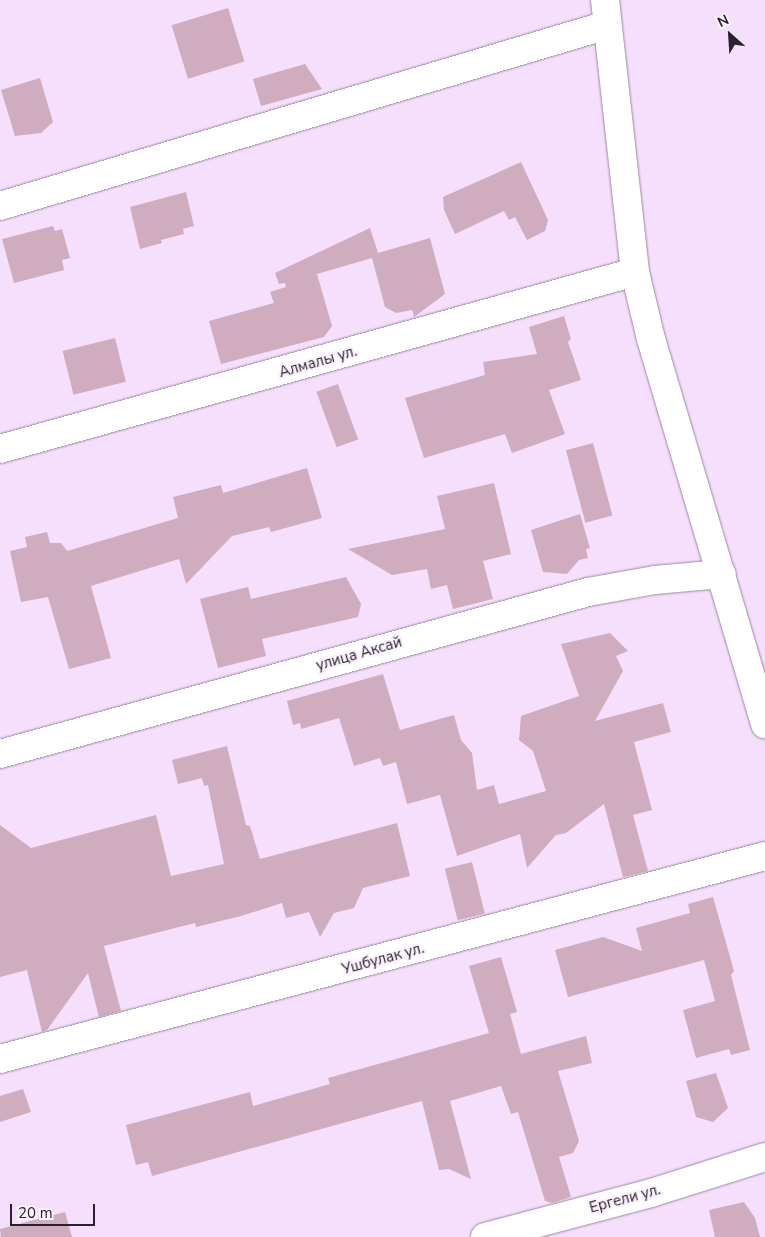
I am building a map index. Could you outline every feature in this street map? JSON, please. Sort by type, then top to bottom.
[{"type":"street","points":[[0,206],[606,13],[635,272],[651,339],[765,724]]},
{"type":"street","name":"Алмалы ул.","points":[[0,449],[635,272]]},
{"type":"street","name":"улица Аксай","points":[[0,754],[588,592],[655,580],[722,574]]},
{"type":"street","name":"Ушбулак ул.","points":[[0,1059],[765,856]]},
{"type":"street","name":"Ергели ул.","points":[[485,1237],[651,1193],[765,1157]]},
{"type":"building","points":[[228,8],[244,62],[188,79],[172,25]]},
{"type":"building","points":[[305,64],[322,89],[261,106],[253,79]]},
{"type":"building","points":[[40,78],[53,122],[41,133],[15,136],[1,90]]},
{"type":"building","points":[[521,162],[548,220],[545,231],[527,240],[515,217],[509,220],[504,211],[455,234],[444,210],[443,197]]},
{"type":"building","points":[[186,192],[194,226],[183,229],[184,234],[161,240],[162,243],[140,249],[130,207]]},
{"type":"building","points":[[53,226],[55,231],[62,229],[70,258],[62,260],[64,270],[14,283],[2,239]]},
{"type":"building","points":[[370,228],[378,253],[430,238],[445,294],[414,317],[412,310],[396,313],[385,307],[372,258],[317,274],[332,326],[324,337],[221,364],[209,321],[274,303],[270,292],[286,287],[285,283],[279,284],[275,273]]},
{"type":"building","points":[[564,316],[571,339],[568,342],[581,380],[549,390],[565,434],[512,453],[505,434],[424,458],[405,398],[485,375],[483,362],[537,354],[529,327]]},
{"type":"building","points":[[115,338],[126,382],[73,395],[63,351]]},
{"type":"building","points":[[338,384],[358,439],[337,447],[316,392]]},
{"type":"building","points":[[593,443],[612,515],[585,523],[566,450]]},
{"type":"building","points":[[307,468],[322,518],[271,532],[269,527],[232,536],[186,584],[179,559],[91,586],[111,658],[69,669],[48,597],[21,602],[10,551],[27,547],[25,537],[47,532],[50,543],[61,543],[67,551],[178,518],[173,497],[221,485],[223,493]]},
{"type":"building","points":[[494,483],[511,554],[483,561],[493,599],[453,609],[447,585],[431,589],[427,569],[392,575],[348,549],[445,529],[437,496]]},
{"type":"building","points":[[580,514],[590,548],[586,549],[588,558],[579,560],[567,574],[543,572],[531,530]]},
{"type":"building","points":[[346,577],[361,604],[358,617],[262,639],[266,656],[218,668],[200,599],[248,587],[251,599]]},
{"type":"building","points":[[610,633],[628,651],[616,656],[623,671],[595,721],[663,703],[671,732],[634,742],[652,810],[633,815],[648,871],[623,877],[604,804],[566,833],[556,835],[527,868],[520,834],[457,856],[440,795],[407,804],[396,762],[383,766],[380,758],[354,766],[339,718],[301,729],[300,723],[293,725],[287,701],[383,674],[400,730],[454,715],[461,740],[472,753],[477,790],[494,785],[499,804],[546,791],[533,751],[519,740],[521,716],[579,696],[561,644]]},
{"type":"building","points":[[227,746],[246,825],[250,826],[260,859],[397,823],[410,876],[363,888],[354,908],[334,913],[320,937],[309,912],[286,918],[282,903],[241,916],[196,927],[195,923],[104,946],[121,1011],[99,1017],[88,973],[47,1030],[42,1032],[27,970],[0,977],[0,825],[31,848],[156,815],[171,876],[224,864],[208,785],[204,786],[202,778],[178,784],[172,760]]},
{"type":"building","points":[[472,862],[485,913],[458,920],[445,869]]},
{"type":"building","points":[[713,897],[734,971],[731,975],[750,1050],[731,1055],[729,1049],[696,1058],[683,1010],[715,1001],[704,960],[568,997],[555,950],[603,937],[642,951],[636,928],[690,913],[688,904]]},
{"type":"building","points":[[501,957],[517,1012],[510,1014],[521,1054],[586,1036],[592,1063],[558,1071],[579,1141],[573,1153],[559,1157],[571,1197],[552,1203],[545,1201],[518,1112],[511,1114],[501,1086],[450,1101],[471,1179],[449,1169],[439,1170],[422,1101],[152,1176],[148,1162],[136,1165],[126,1125],[250,1092],[253,1106],[330,1084],[328,1078],[489,1033],[469,966]]},
{"type":"building","points":[[716,1073],[728,1108],[713,1122],[696,1117],[686,1081]]},
{"type":"building","points":[[23,1089],[31,1112],[0,1122],[0,1096]]},
{"type":"building","points":[[744,1202],[755,1218],[760,1237],[715,1237],[709,1210]]},
{"type":"building","points":[[65,1212],[72,1237],[1,1237],[0,1229]]}]
